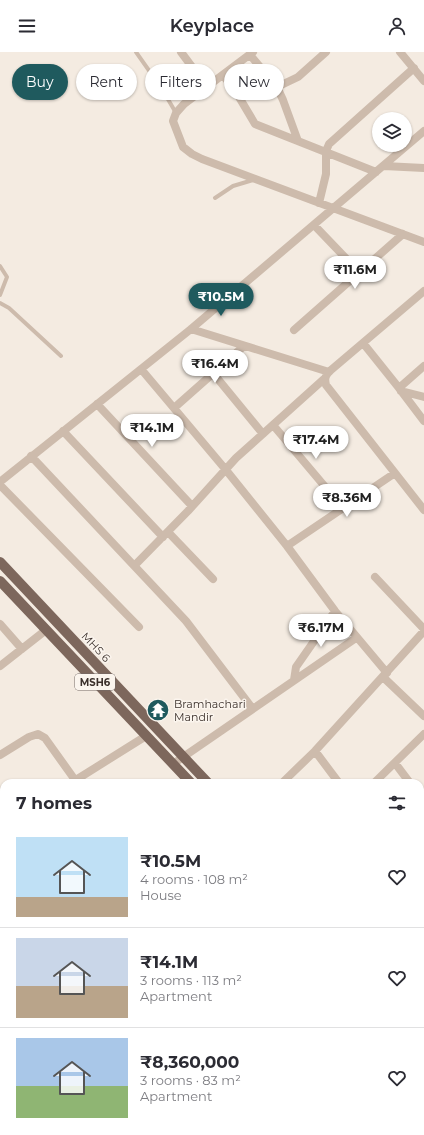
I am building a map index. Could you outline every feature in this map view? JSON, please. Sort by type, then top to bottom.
[{"type":"main road","name":"MHS 6","points":[[0,562],[204,779]]},
{"type":"main road","name":"MSH6","points":[[0,581],[187,779]]},
{"type":"street","points":[[181,52],[190,64]]},
{"type":"street","points":[[284,84],[298,77],[326,52]]},
{"type":"street","points":[[400,52],[424,80]]},
{"type":"street","points":[[216,80],[252,54],[260,64]]},
{"type":"street","points":[[319,203],[326,174],[326,152],[329,144],[414,68]]},
{"type":"street","points":[[223,75],[236,92],[255,124],[376,172]]},
{"type":"street","points":[[192,100],[176,113],[173,122],[187,151],[202,159],[334,209],[422,240]]},
{"type":"street","points":[[283,100],[298,141]]},
{"type":"street","points":[[0,482],[191,329],[424,131]]},
{"type":"street","points":[[384,166],[424,168]]},
{"type":"street","points":[[314,225],[359,272]]},
{"type":"street","points":[[294,330],[403,234]]},
{"type":"street","points":[[135,565],[166,535],[236,458],[324,379],[329,372],[424,291]]},
{"type":"street","points":[[191,329],[329,372]]},
{"type":"street","points":[[363,343],[424,421]]},
{"type":"street","points":[[174,408],[244,346]]},
{"type":"street","points":[[400,389],[424,366]]},
{"type":"street","points":[[141,369],[226,470],[287,546],[385,675],[424,716]]},
{"type":"street","points":[[213,373],[263,434]]},
{"type":"street","points":[[324,379],[326,385],[424,510]]},
{"type":"street","points":[[400,389],[424,397]]},
{"type":"street","points":[[97,404],[192,506]]},
{"type":"street","points":[[273,425],[343,508]]},
{"type":"street","points":[[63,431],[166,535],[213,579]]},
{"type":"street","points":[[31,456],[186,621],[252,708]]},
{"type":"street","points":[[287,546],[395,473]]},
{"type":"street","points":[[0,485],[139,627]]},
{"type":"street","points":[[286,779],[315,751],[424,630],[375,578]]},
{"type":"street","points":[[294,680],[296,668],[335,611]]},
{"type":"street","points":[[0,624],[22,649]]},
{"type":"street","points":[[0,666],[46,630]]},
{"type":"street","points":[[173,764],[252,708],[356,638]]},
{"type":"street","points":[[0,755],[29,737],[38,734],[45,738],[71,779]]},
{"type":"street","points":[[378,779],[424,734]]},
{"type":"street","points":[[78,779],[146,736]]},
{"type":"street","points":[[315,751],[336,779]]},
{"type":"street","points":[[395,762],[407,779]]},
{"type":"lane","points":[[136,52],[162,89],[176,113]]},
{"type":"lane","points":[[215,198],[233,186],[257,179]]},
{"type":"lane","points":[[0,266],[7,276],[0,295]]},
{"type":"lane","points":[[0,303],[10,308],[61,356]]},
{"type":"place","name":"Bramhachari Mandir","points":[[158,710]]}]
